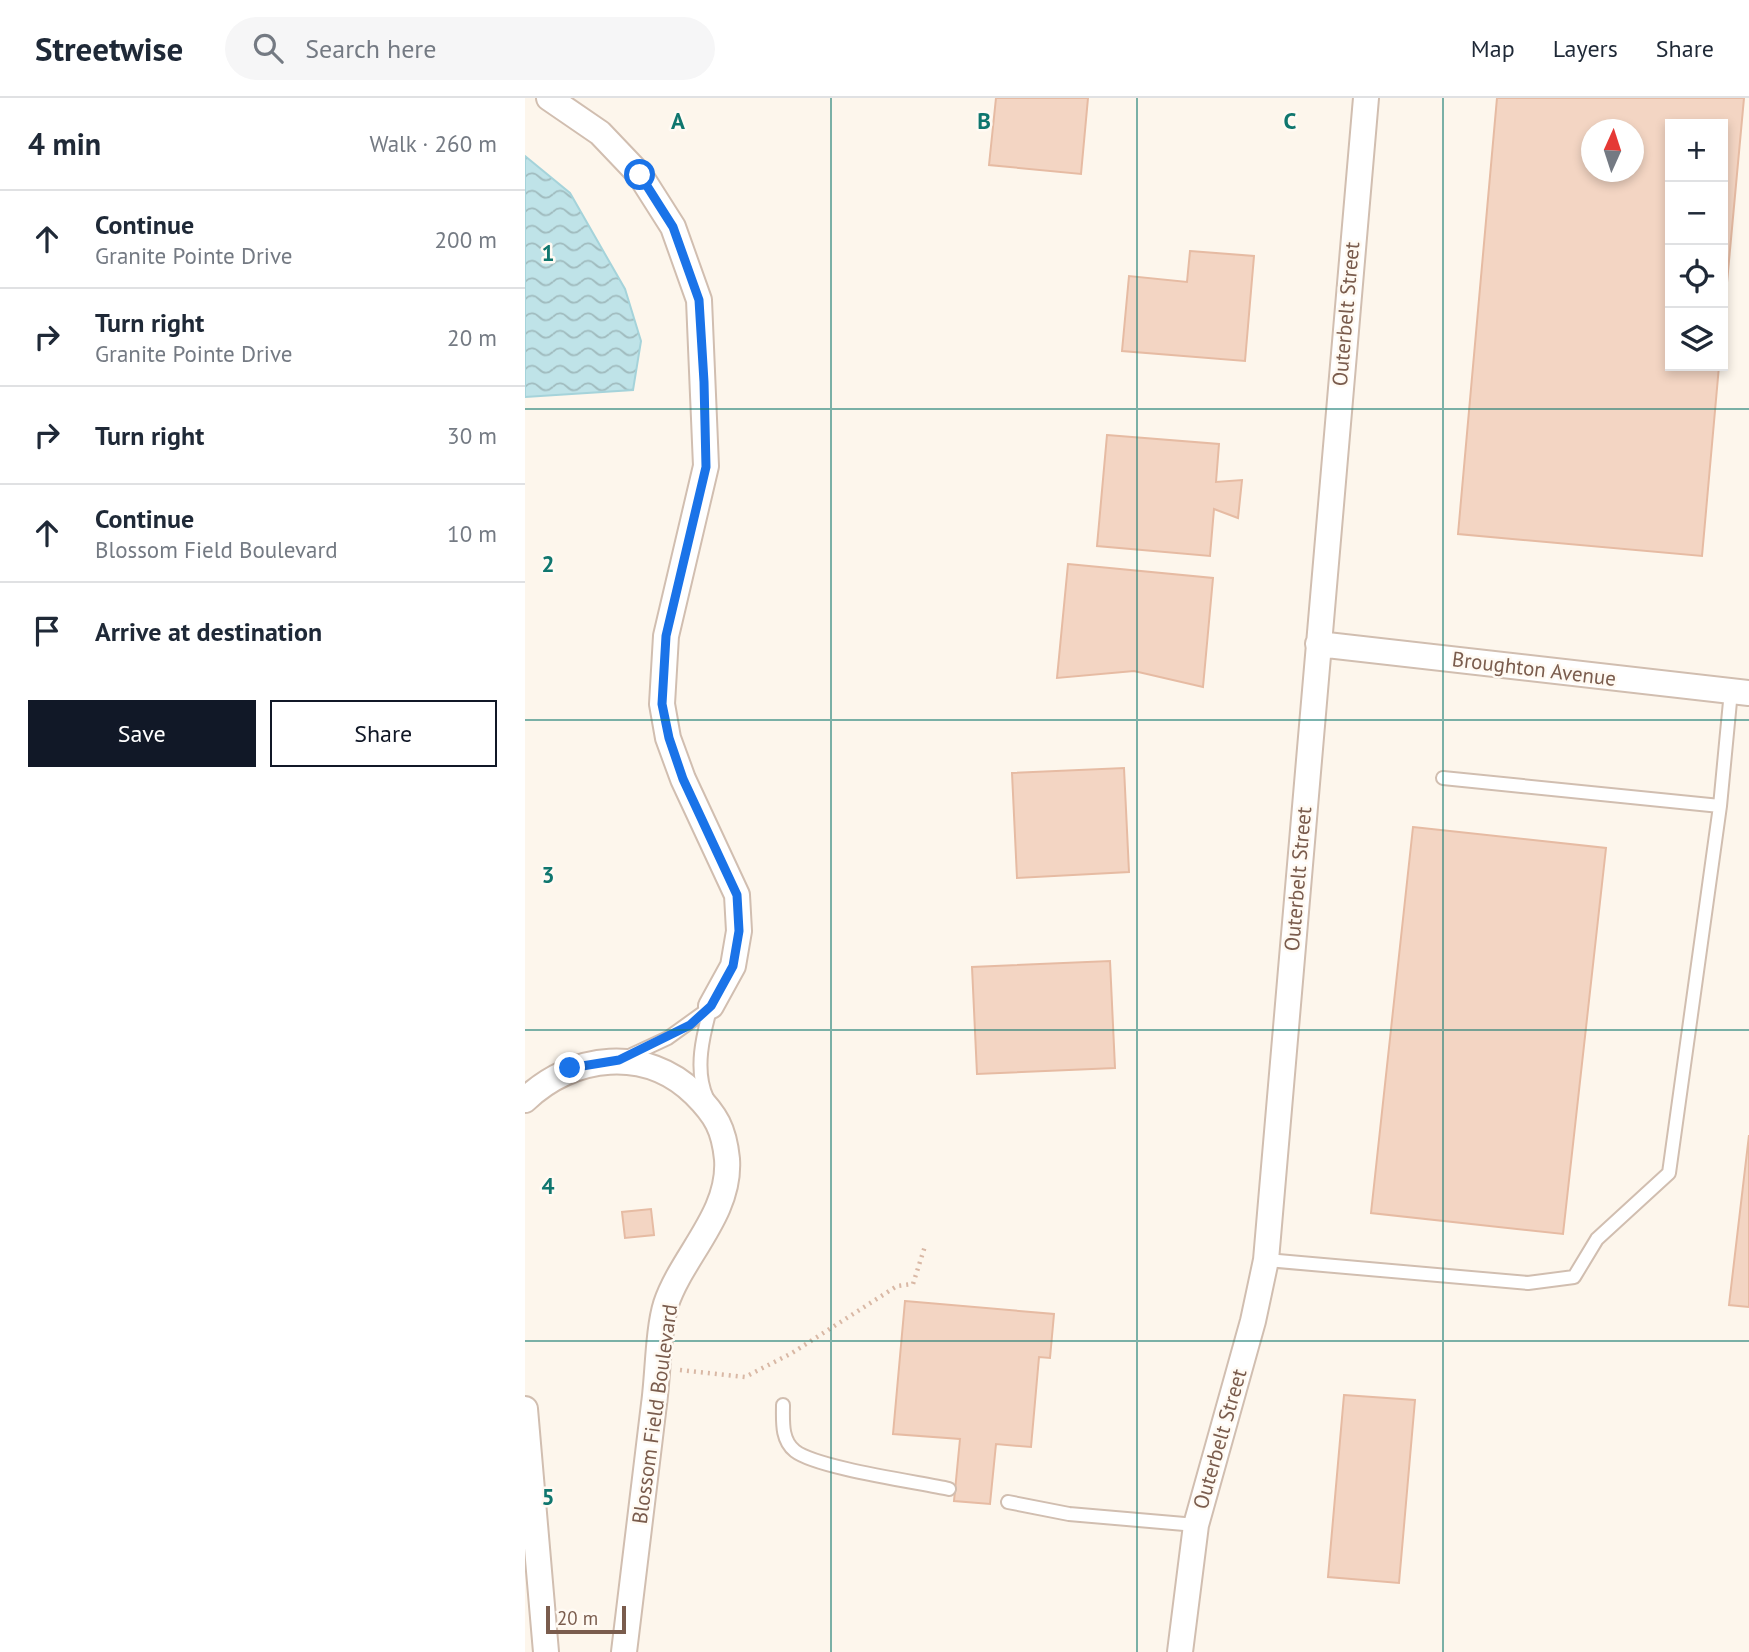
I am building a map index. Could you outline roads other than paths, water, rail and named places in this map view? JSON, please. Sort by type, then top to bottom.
[{"type":"street","name":"Outerbelt Street","points":[[1180,1652],[1196,1525],[1253,1321],[1266,1260],[1366,98]]},
{"type":"street","points":[[552,99],[600,133],[640,175],[673,227],[699,300],[706,467],[666,636],[662,704],[669,738],[683,779],[737,895],[739,931],[733,966],[711,1006]]},
{"type":"street","name":"Broughton Avenue","points":[[1318,643],[1740,692]]},
{"type":"street","points":[[525,1100],[554,1076],[570,1068],[619,1060],[650,1065],[681,1081],[715,1114]]},
{"type":"street","name":"Blossom Field Boulevard","points":[[624,1652],[666,1305],[720,1201],[725,1180],[727,1160],[715,1114]]},
{"type":"street","points":[[525,1409],[546,1652]]},
{"type":"lane","points":[[1266,1260],[1528,1283],[1574,1277],[1597,1238],[1669,1173],[1720,806],[1740,692]]},
{"type":"lane","points":[[1443,778],[1720,806]]},
{"type":"lane","points":[[619,1060],[668,1038],[711,1006]]},
{"type":"lane","points":[[711,1006],[702,1037],[701,1085],[715,1114]]},
{"type":"lane","points":[[783,1405],[782,1430],[793,1450],[816,1461],[949,1489]]},
{"type":"lane","points":[[1007,1502],[1069,1514],[1196,1525]]},
{"type":"water","points":[[525,156],[570,193],[625,289],[641,341],[633,390],[525,397]]}]
